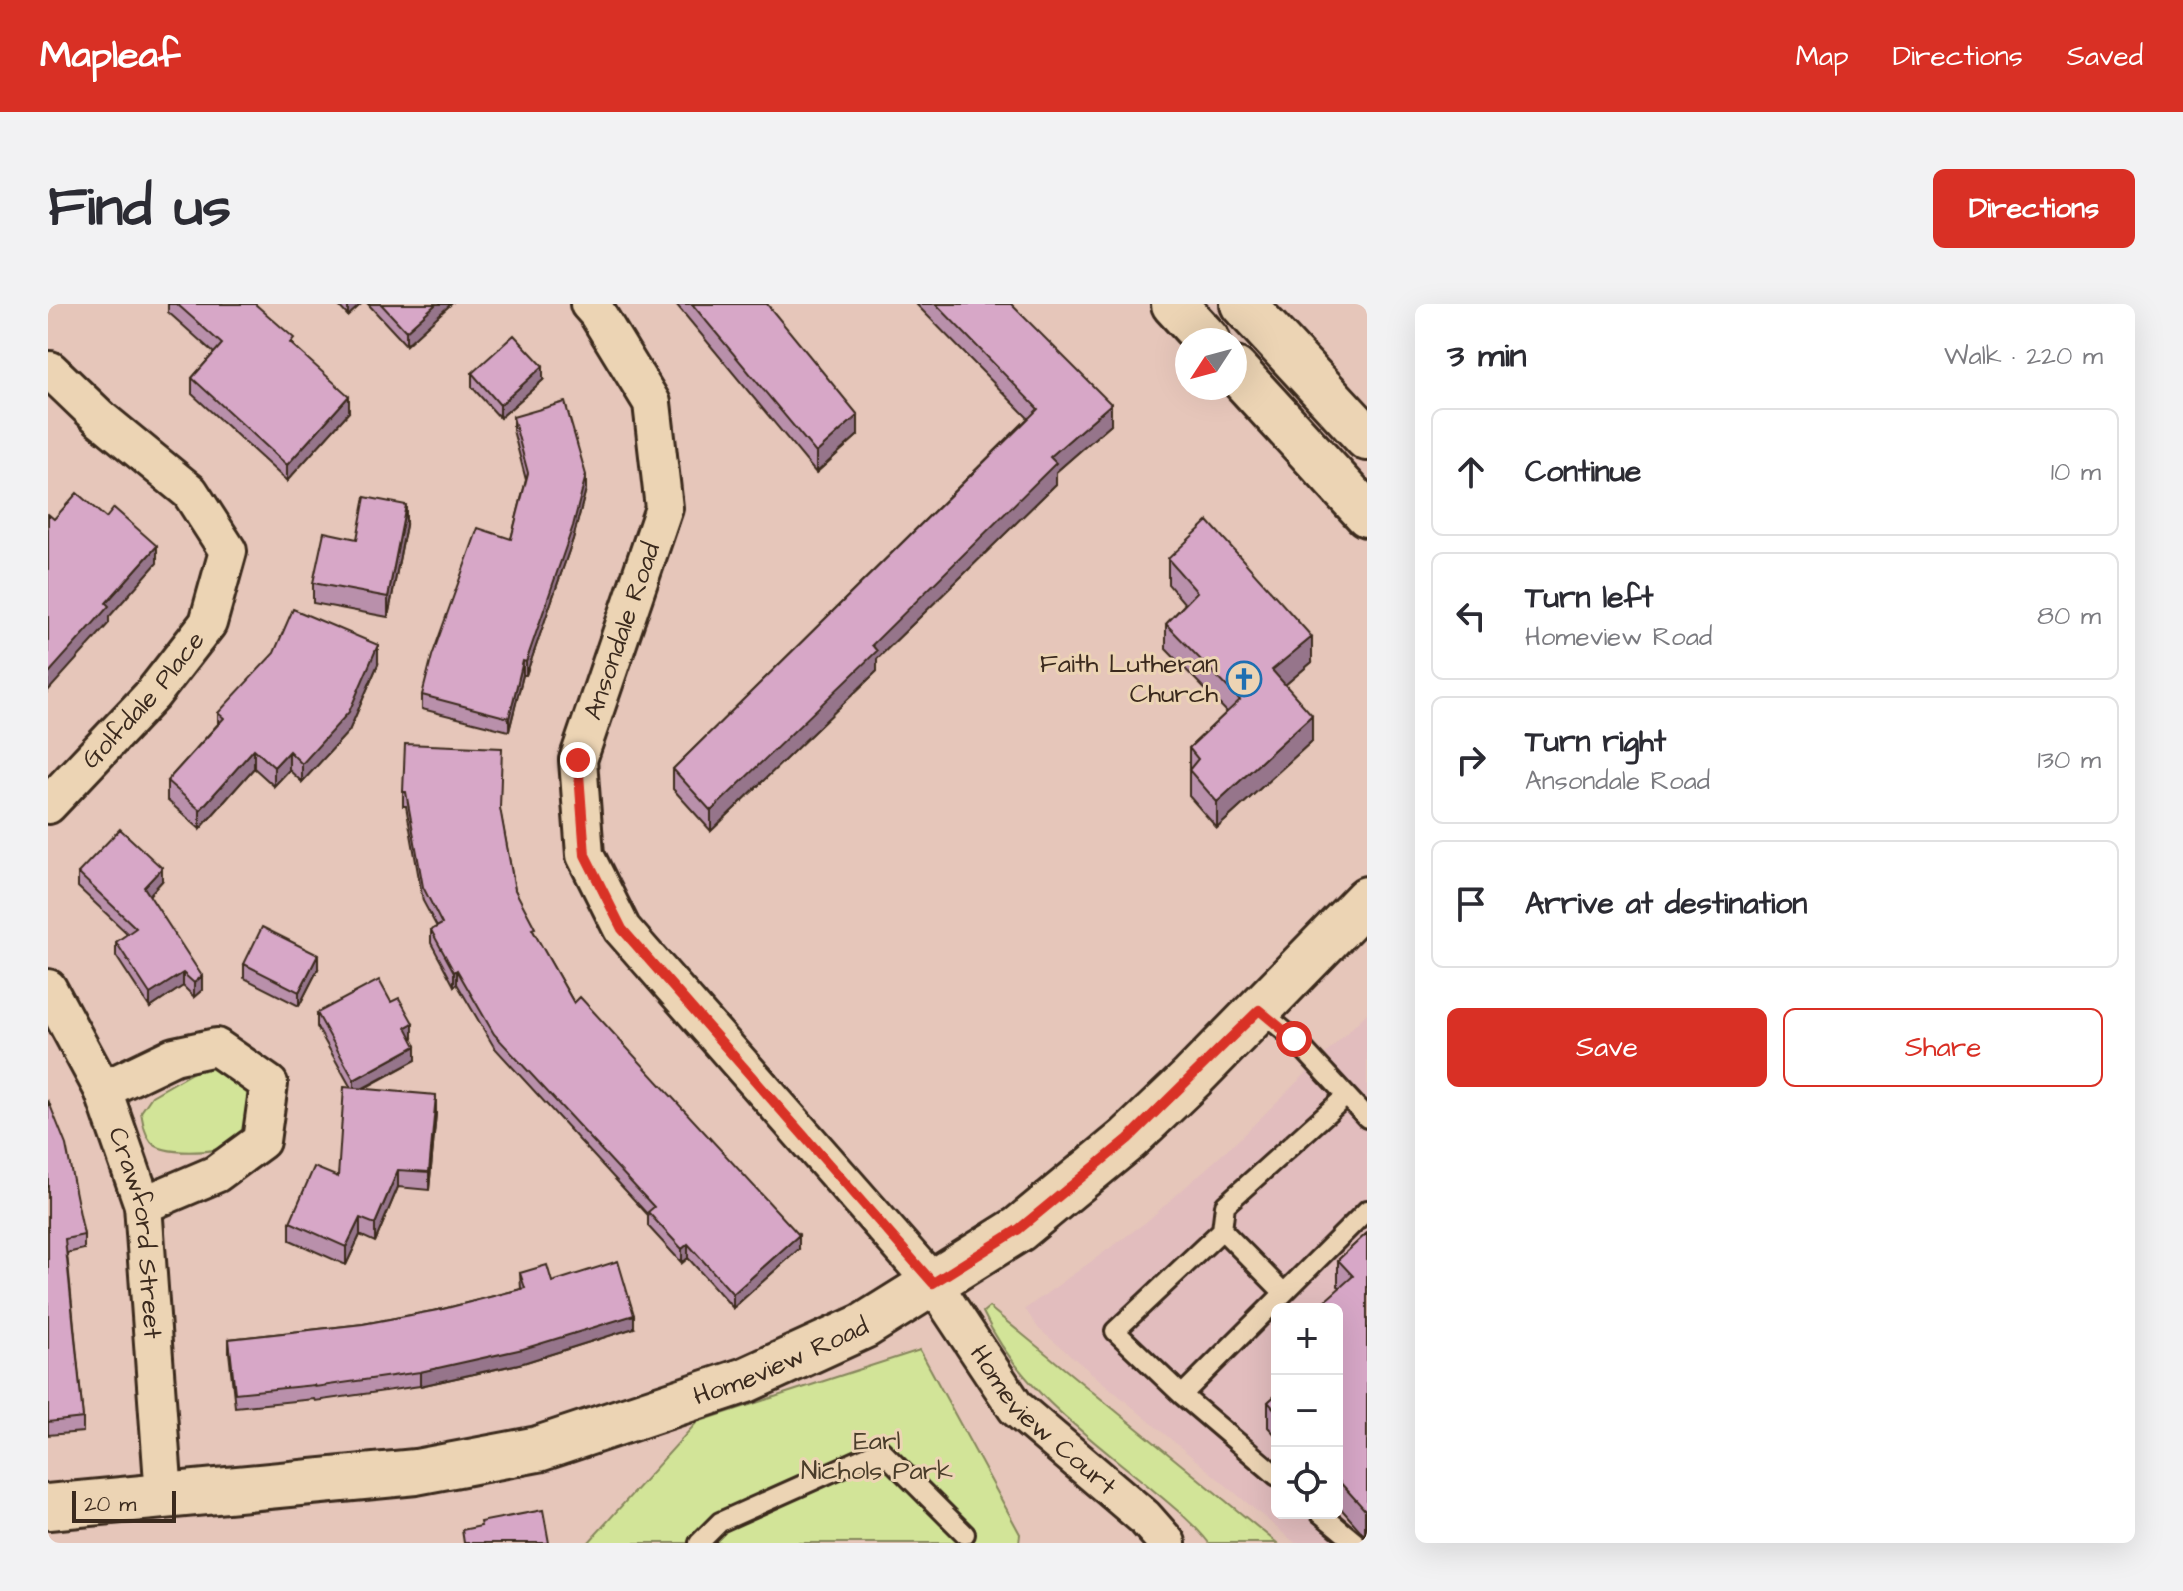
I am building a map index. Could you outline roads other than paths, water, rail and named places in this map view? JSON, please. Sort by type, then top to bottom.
[{"type":"street","name":"Ansondale Road","points":[[589,304],[652,403],[664,508],[578,760],[585,855],[622,929],[933,1283]]},
{"type":"street","points":[[1174,304],[1196,328]]},
{"type":"street","points":[[1243,304],[1367,438]]},
{"type":"street","name":"Golfdale Place","points":[[48,805],[152,695],[208,623],[228,551],[190,492],[101,419],[50,370]]},
{"type":"street","points":[[1247,383],[1367,514]]},
{"type":"street","name":"Homeview Road","points":[[48,1507],[416,1472],[538,1449],[746,1380],[864,1326],[1019,1229],[1128,1139],[1367,899]]},
{"type":"street","name":"Crawford Street","points":[[48,988],[103,1090],[143,1205],[164,1496]]},
{"type":"street","points":[[103,1090],[174,1056],[216,1047],[269,1084],[261,1141],[216,1174],[143,1205]]},
{"type":"street","name":"Homeview Court","points":[[933,1283],[1016,1408],[1144,1517],[1167,1543]]},
{"type":"lane","points":[[1259,1010],[1294,1039],[1367,1118]]},
{"type":"lane","points":[[1271,1471],[1182,1395],[1115,1331],[1222,1230],[1225,1205],[1346,1096]]},
{"type":"lane","points":[[1182,1395],[1367,1210]]},
{"type":"lane","points":[[1222,1230],[1284,1293]]},
{"type":"lane","points":[[699,1543],[720,1522],[881,1450],[965,1534]]},
{"type":"lane","points":[[1327,1519],[1356,1543]]},
{"type":"place","name":"Faith Lutheran Church","points":[[1244,679]]},
{"type":"park label","name":"Earl Nichols Park","points":[[877,1456]]}]
